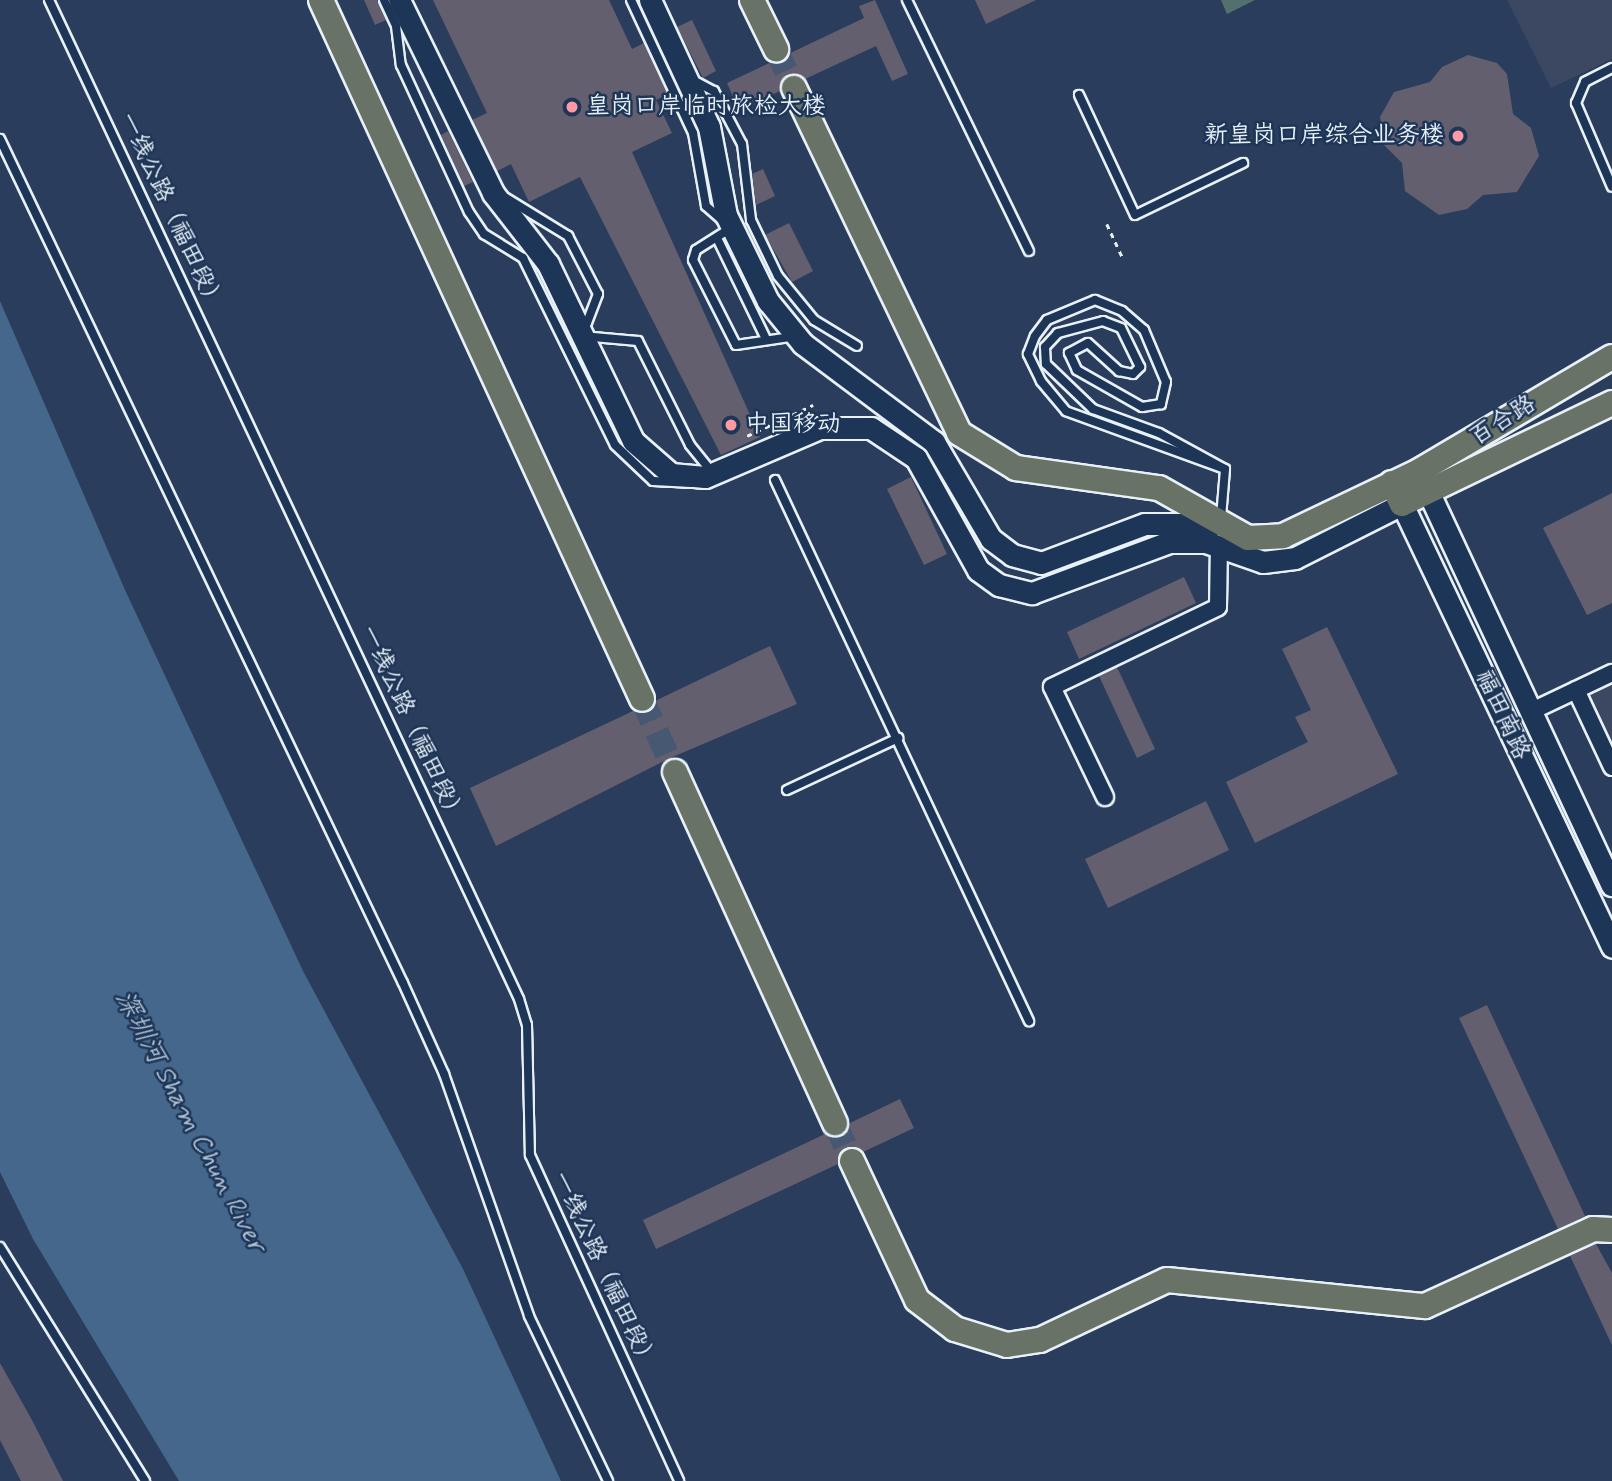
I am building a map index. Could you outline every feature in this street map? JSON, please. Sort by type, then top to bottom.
[{"type":"main road","points":[[321,0],[642,699]]},
{"type":"main road","points":[[399,0],[486,179],[542,254],[646,457],[681,478],[714,474],[820,428],[848,424],[878,430],[923,468],[978,569],[1022,592],[1055,588],[1147,546],[1219,535]]},
{"type":"main road","points":[[650,0],[716,146],[724,233],[768,301],[803,344],[928,436],[984,531],[1021,560],[1052,562],[1156,522],[1219,535]]},
{"type":"main road","points":[[752,0],[776,49]]},
{"type":"main road","name":"百合路","points":[[794,88],[959,433],[1000,462],[1159,488],[1219,535],[1248,538],[1283,536],[1397,494],[1612,403]]},
{"type":"main road","name":"百合路","points":[[1423,481],[1612,357]]},
{"type":"main road","name":"福田南路","points":[[1423,481],[1612,885]]},
{"type":"main road","name":"福田南路","points":[[1397,494],[1612,947]]},
{"type":"main road","points":[[675,772],[835,1123]]},
{"type":"main road","points":[[852,1161],[917,1300],[955,1329],[1007,1345],[1040,1340],[1147,1287],[1178,1279],[1364,1304],[1425,1306],[1593,1229],[1612,1230]]},
{"type":"street","points":[[1105,797],[1052,687],[1218,607],[1219,535]]},
{"type":"street","points":[[1532,711],[1612,673]]},
{"type":"street","points":[[1576,690],[1612,767]]},
{"type":"lane","name":"一线公路（福田段）","points":[[49,0],[519,999],[527,1025],[530,1155],[679,1481]]},
{"type":"lane","points":[[384,0],[397,26],[401,65],[469,212],[484,234],[523,258],[622,455],[662,485],[687,485],[714,474],[690,445],[638,341],[582,336],[598,294],[568,236],[486,179]]},
{"type":"lane","points":[[631,0],[693,133],[706,206],[724,233],[765,337]]},
{"type":"lane","points":[[907,0],[1029,251]]},
{"type":"lane","points":[[1612,68],[1585,82],[1576,103],[1612,187]]},
{"type":"lane","points":[[687,77],[714,91],[742,144],[751,220],[778,276],[814,320],[858,346]]},
{"type":"lane","points":[[1079,95],[1135,215],[1243,163]]},
{"type":"lane","points":[[0,139],[444,1074],[529,1316],[608,1481]]},
{"type":"lane","points":[[724,233],[696,250],[693,260],[727,330],[742,346],[765,337],[803,344]]},
{"type":"lane","points":[[1095,300],[1122,311],[1144,330],[1161,358],[1166,382],[1161,404],[1142,407],[1077,370],[1069,353],[1088,343],[1119,370],[1133,374],[1140,367],[1121,328],[1103,321],[1058,333],[1045,347],[1046,363],[1093,409],[1159,433],[1225,469],[1066,411],[1028,354],[1035,336],[1047,320],[1095,300]]},
{"type":"lane","points":[[1219,535],[1225,469]]},
{"type":"lane","points":[[775,480],[1029,1021]]},
{"type":"lane","points":[[787,790],[898,738]]},
{"type":"lane","points":[[0,1247],[145,1481]]},
{"type":"path","points":[[1107,224],[1123,258]]},
{"type":"path","points":[[747,436],[813,405]]},
{"type":"shaded area","points":[[1507,0],[1612,0],[1612,59],[1551,88]]},
{"type":"shaded area","points":[[1612,673],[1612,767],[1576,690]]},
{"type":"green space","points":[[1221,0],[1255,0],[1227,14]]},
{"type":"water","name":"深圳河 Sham Chun River","points":[[0,301],[125,590],[303,971],[463,1269],[561,1481],[179,1481],[33,1239],[0,1172]]},
{"type":"building","points":[[364,0],[377,0],[386,20],[375,25]]},
{"type":"building","name":"皇岗口岸临时旅检大楼","points":[[433,0],[609,0],[632,49],[644,43],[668,94],[656,100],[672,133],[632,152],[760,437],[721,455],[580,177],[529,202],[511,164],[497,171],[472,120],[487,113]]},
{"type":"building","points":[[875,0],[908,74],[892,81],[876,46],[805,79],[788,74],[780,91],[739,110],[727,83],[864,18],[859,6]]},
{"type":"building","points":[[975,0],[1036,0],[986,24]]},
{"type":"building","points":[[692,20],[716,71],[703,78],[677,27]]},
{"type":"building","name":"新皇岗口岸综合业务楼","points":[[1468,55],[1497,63],[1507,74],[1513,114],[1531,128],[1539,156],[1517,192],[1483,195],[1467,209],[1439,215],[1405,191],[1402,163],[1384,145],[1380,117],[1394,92],[1430,82],[1442,67]]},
{"type":"building","points":[[448,131],[473,182],[464,186],[441,135]]},
{"type":"building","points":[[763,169],[775,196],[756,205],[752,174]]},
{"type":"building","points":[[789,223],[813,271],[792,282],[765,235]]},
{"type":"building","points":[[911,477],[947,554],[924,565],[887,489]]},
{"type":"building","points":[[1612,493],[1612,603],[1587,615],[1543,528]]},
{"type":"building","points":[[1184,577],[1196,603],[1079,659],[1067,632]]},
{"type":"building","points":[[1327,627],[1398,774],[1255,843],[1226,782],[1308,742],[1295,717],[1311,710],[1282,649]]},
{"type":"building","points":[[770,646],[797,704],[668,759],[496,846],[470,788],[633,711],[649,712],[657,700]]},
{"type":"building","points":[[1117,667],[1155,749],[1137,758],[1099,676]]},
{"type":"building","points":[[1206,801],[1229,850],[1108,908],[1085,859]]},
{"type":"building","points":[[1487,1005],[1585,1216],[1558,1229],[1459,1018]]},
{"type":"building","points":[[900,1099],[914,1128],[863,1152],[846,1147],[838,1164],[656,1249],[643,1220],[825,1134],[842,1136],[850,1123]]},
{"type":"building","points":[[1596,1244],[1612,1273],[1612,1345],[1570,1256]]},
{"type":"building","points":[[0,1363],[63,1481],[21,1481],[0,1440]]},
{"type":"tunnel","points":[[776,49],[794,88]]},
{"type":"tunnel","points":[[642,699],[675,772]]},
{"type":"tunnel","points":[[835,1123],[852,1161]]},
{"type":"place","name":"皇岗口岸临时旅检大楼","points":[[572,107]]},
{"type":"place","name":"新皇岗口岸综合业务楼","points":[[1458,136]]},
{"type":"place","name":"中国移动","points":[[731,425]]}]
